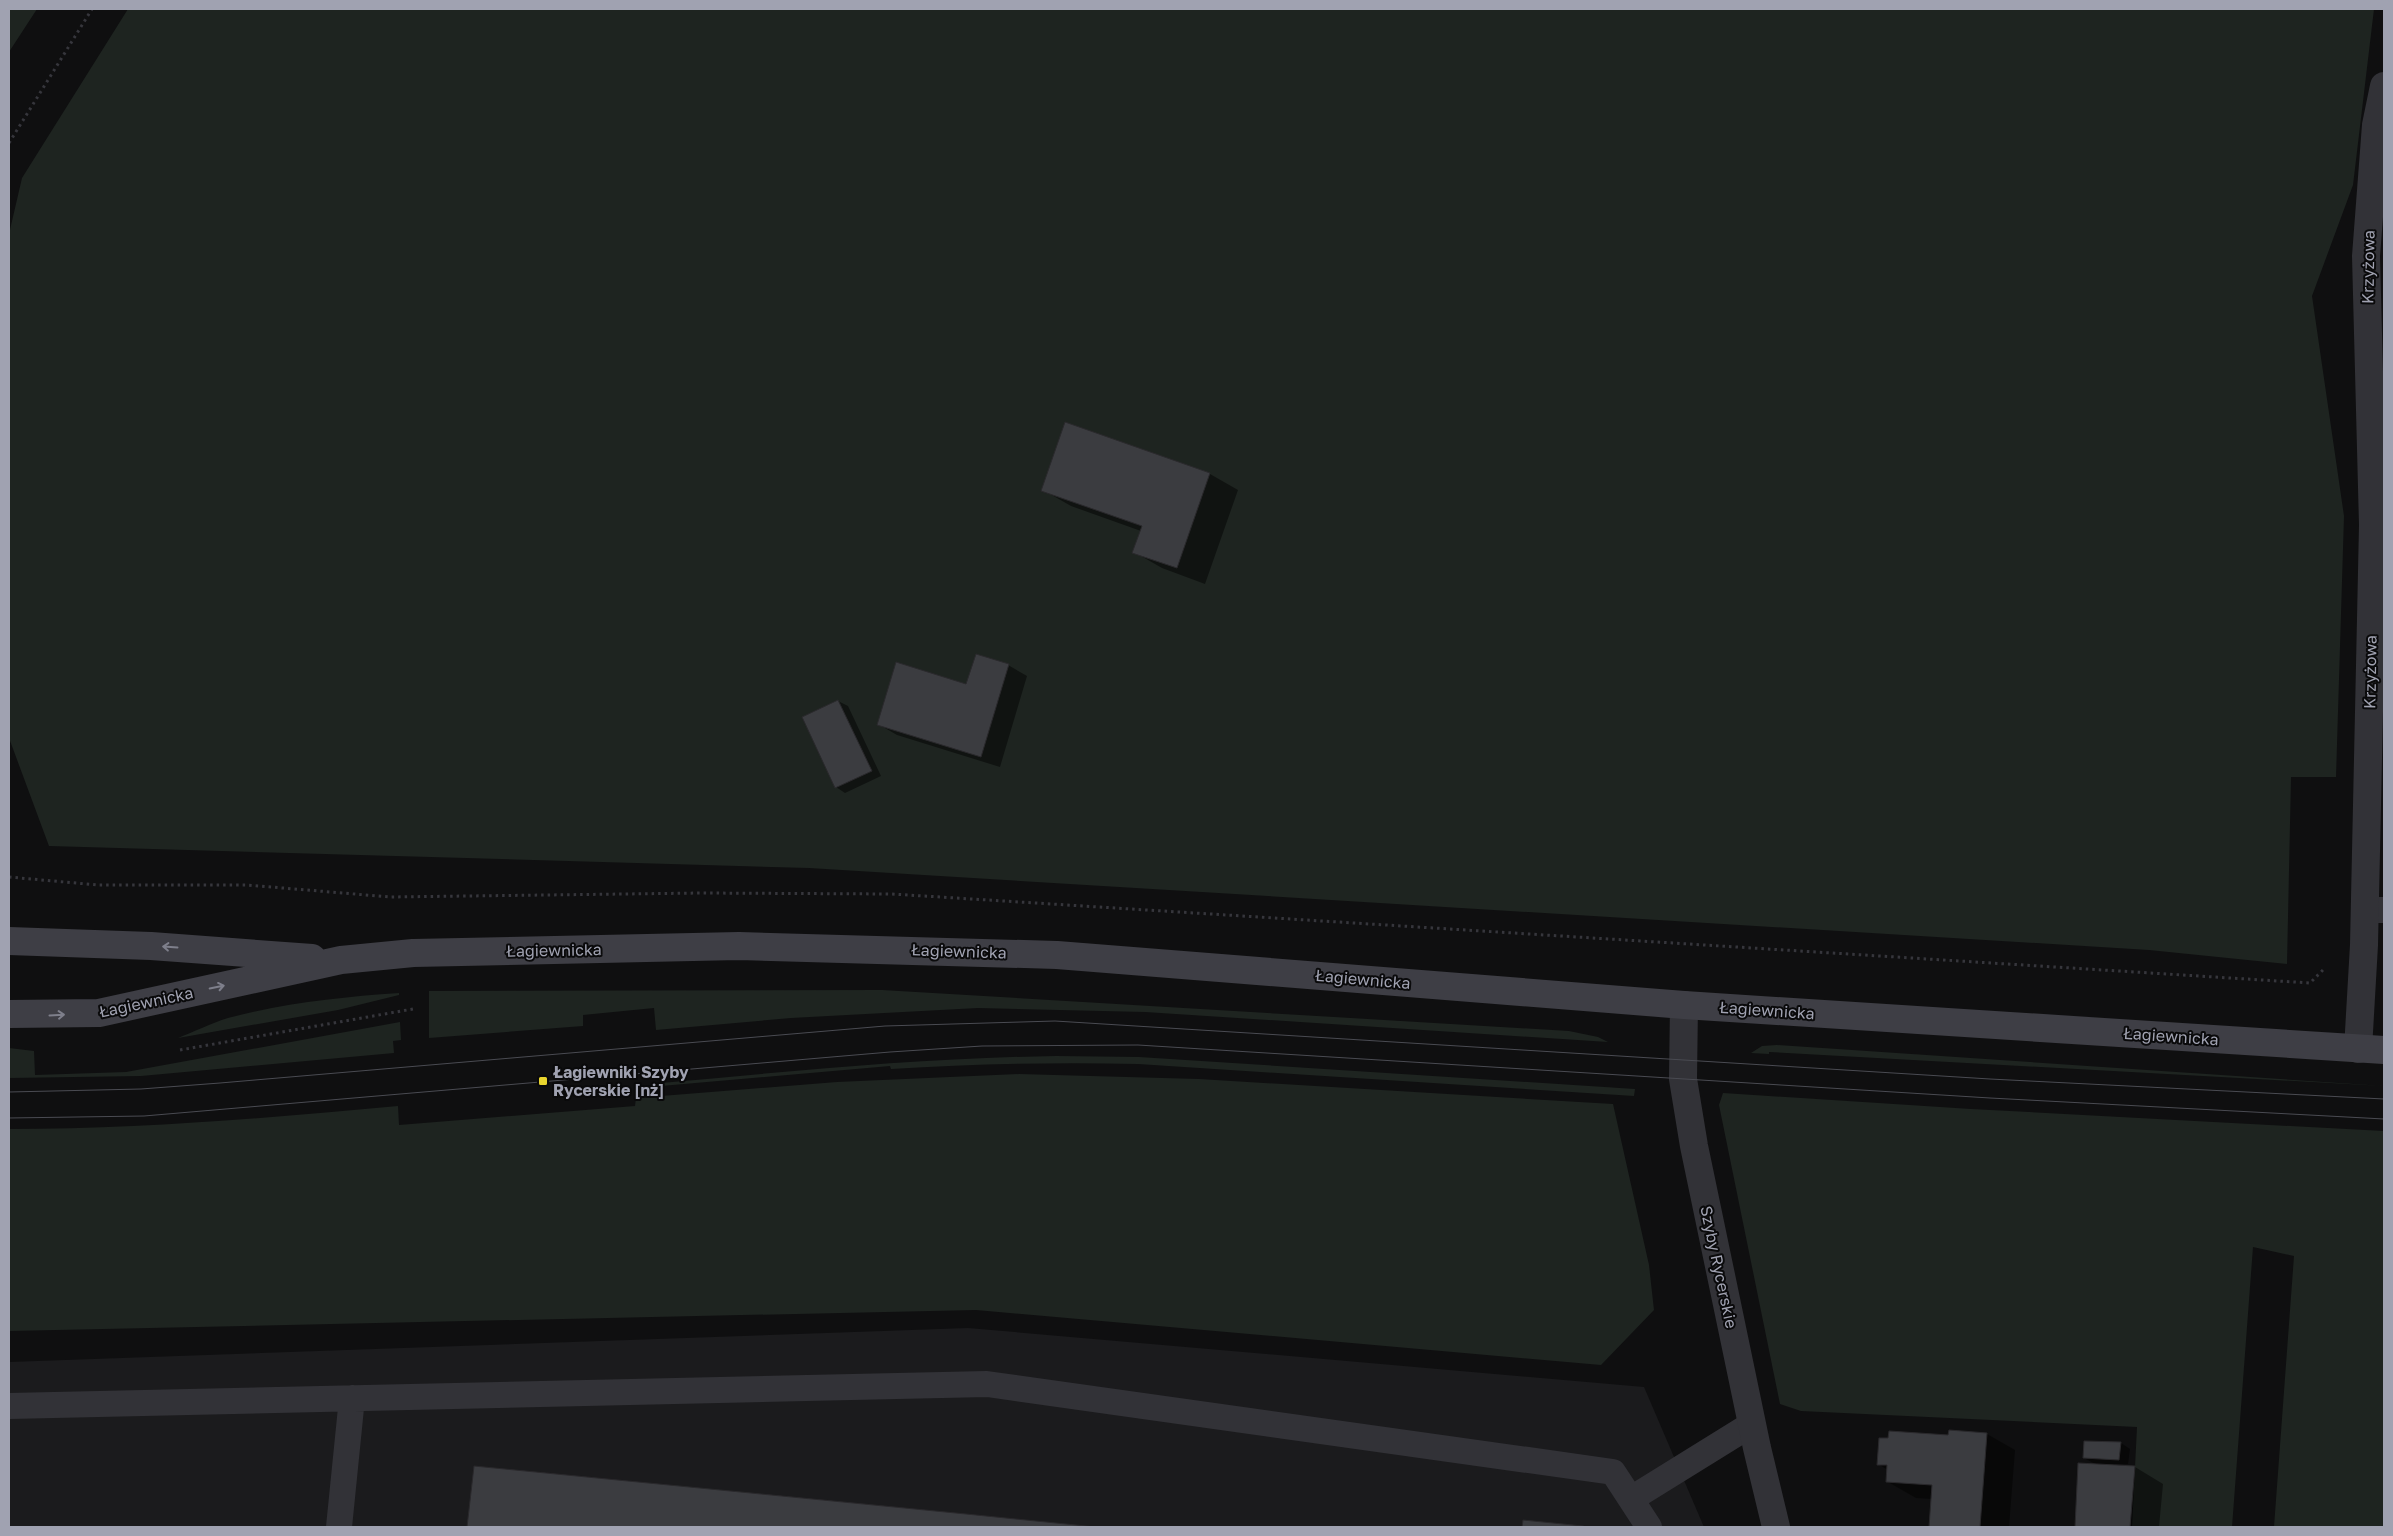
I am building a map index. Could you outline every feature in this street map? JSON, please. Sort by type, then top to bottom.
[{"type":"main road","name":"Łagiewnicka","points":[[9,941],[151,946],[341,960]]},
{"type":"main road","name":"Łagiewnicka","points":[[9,1014],[99,1013],[341,960],[413,954],[740,946],[965,950],[1076,956],[1684,1005],[2371,1050]]},
{"type":"street","name":"Krzyżowa","points":[[2371,1050],[2378,488],[2377,380],[2366,256],[2377,210],[2376,125],[2384,86]]},
{"type":"street","name":"Szyby Rycerskie","points":[[1684,1005],[1683,1079],[1694,1146],[1752,1424],[1776,1527]]},
{"type":"lane","points":[[9,1406],[987,1384],[1613,1472],[1649,1527]]},
{"type":"lane","points":[[339,1527],[352,1398]]},
{"type":"lane","points":[[1631,1500],[1752,1424]]},
{"type":"path","points":[[9,142],[92,9]]},
{"type":"path","points":[[9,876],[98,885],[247,885],[390,897],[773,893],[956,897],[2310,983],[2315,979]]},
{"type":"path","points":[[180,1050],[413,1009]]},
{"type":"path","points":[[635,1094],[649,1092]]},
{"type":"shaded area","points":[[9,9],[37,9],[9,52]]},
{"type":"shaded area","points":[[128,9],[2374,9],[2353,185],[2312,296],[2344,516],[2336,777],[2291,777],[2287,964],[2149,950],[809,868],[49,846],[9,738],[9,234],[22,178]]},
{"type":"shaded area","points":[[882,990],[1569,1031],[1598,1037],[1608,1042],[1145,1012],[978,1008],[791,1018],[656,1030],[654,1008],[583,1015],[583,1026],[429,1038],[429,991]]},
{"type":"shaded area","points":[[399,993],[399,995],[338,1010],[178,1038],[222,1020],[270,1008],[334,999]]},
{"type":"shaded area","points":[[400,1022],[401,1040],[393,1041],[394,1053],[141,1076],[9,1078],[9,1048],[34,1051],[35,1075],[126,1072]]},
{"type":"shaded area","points":[[1777,1045],[2384,1086],[1769,1052],[1769,1054],[1751,1053],[1762,1046]]},
{"type":"shaded area","points":[[1056,1056],[1139,1057],[1635,1089],[1634,1096],[1138,1064],[1076,1063],[891,1069],[890,1066],[661,1086],[661,1083],[859,1066],[957,1059]]},
{"type":"shaded area","points":[[1019,1074],[1199,1079],[1613,1104],[1649,1265],[1654,1310],[1601,1365],[976,1310],[9,1331],[9,1129],[155,1125],[252,1119],[398,1106],[399,1125],[635,1106],[636,1098],[837,1082]]},
{"type":"shaded area","points":[[1723,1093],[1971,1109],[2384,1131],[2384,1527],[2274,1527],[2294,1256],[2253,1247],[2232,1527],[2132,1527],[2137,1427],[1801,1411],[1780,1404],[1719,1105]]},
{"type":"shaded area","points":[[968,1328],[1644,1387],[1704,1527],[9,1527],[9,1362]]},
{"type":"building","points":[[1065,422],[1210,473],[1177,568],[1132,553],[1142,526],[1041,491]]},
{"type":"building","points":[[976,654],[1009,664],[981,757],[877,725],[896,662],[966,684]]},
{"type":"building","points":[[838,700],[872,771],[835,788],[802,717]]},
{"type":"building","points":[[1949,1430],[1987,1433],[1980,1527],[1929,1527],[1932,1485],[1886,1482],[1887,1465],[1877,1465],[1879,1438],[1888,1438],[1889,1431],[1948,1435]]},
{"type":"building","points":[[2084,1441],[2121,1442],[2119,1460],[2083,1458]]},
{"type":"building","points":[[2078,1463],[2135,1466],[2130,1527],[2075,1527]]},
{"type":"building","points":[[474,1466],[966,1514],[1096,1527],[467,1527]]},
{"type":"building","points":[[1523,1520],[1583,1526],[1586,1527],[1522,1527]]},
{"type":"tram line","points":[[9,1092],[141,1089],[885,1026],[1055,1021],[1990,1079],[2384,1099]]},
{"type":"tram line","points":[[9,1118],[144,1116],[890,1052],[982,1046],[1138,1045],[1990,1098],[2384,1119]]},
{"type":"place","name":"Łagiewniki Szyby Rycerskie [nż]","points":[[543,1081]]}]
